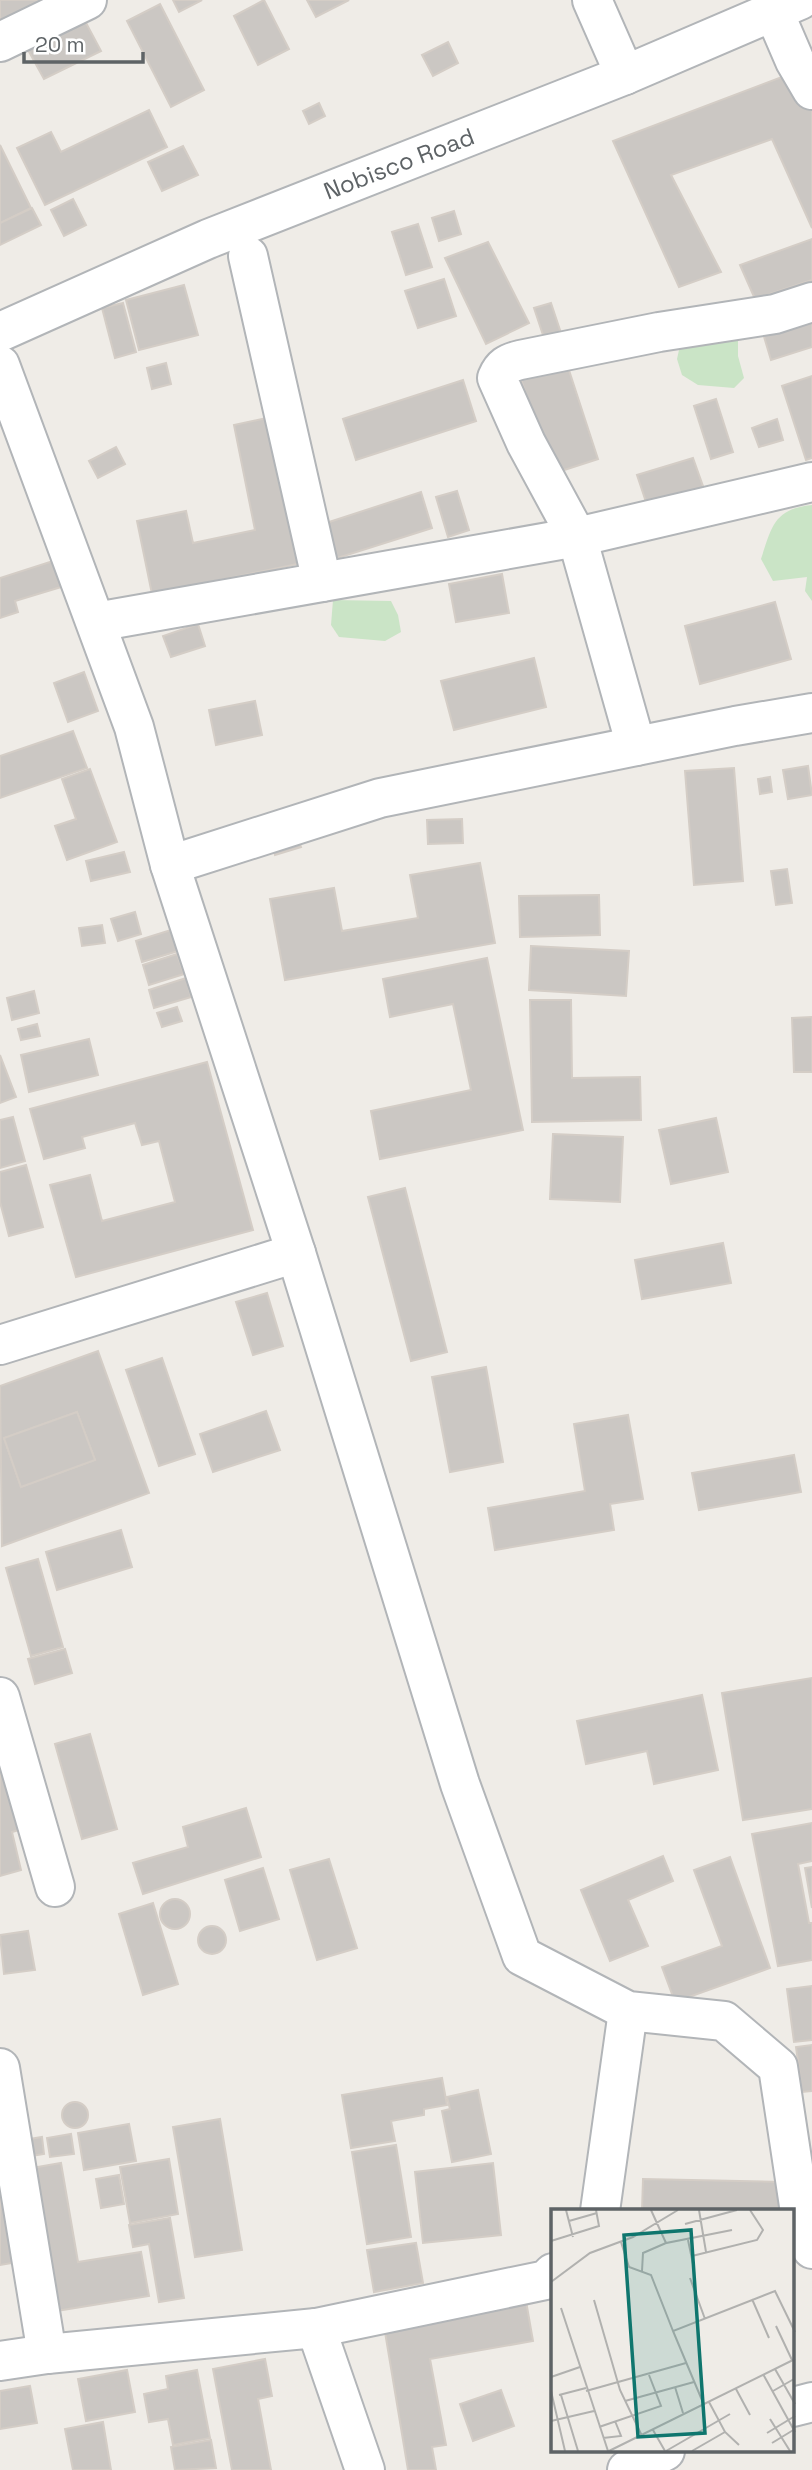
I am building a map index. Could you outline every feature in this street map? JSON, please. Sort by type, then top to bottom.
[{"type":"street","points":[[0,42],[87,0]]},
{"type":"street","points":[[592,0],[625,75]]},
{"type":"street","points":[[786,5],[795,61],[812,90]]},
{"type":"street","name":"Nobisco Road","points":[[0,332],[208,239],[625,75],[786,5]]},
{"type":"street","points":[[248,256],[323,582]]},
{"type":"street","points":[[636,746],[577,537],[526,443],[497,378],[507,363],[659,332],[775,314],[812,302]]},
{"type":"street","points":[[0,365],[134,727],[170,865],[296,1253],[460,1784],[522,1955],[628,2011],[724,2021],[778,2067],[801,2219],[812,2249]]},
{"type":"street","points":[[96,622],[577,537],[812,482]]},
{"type":"street","points":[[170,865],[380,798],[735,726],[812,713]]},
{"type":"street","points":[[0,1345],[296,1253]]},
{"type":"street","points":[[0,1697],[55,1887]]},
{"type":"street","points":[[600,2209],[628,2011]]},
{"type":"street","points":[[0,2068],[7,2151],[47,2354]]},
{"type":"street","points":[[0,2361],[316,2328],[546,2280],[551,2275]]},
{"type":"street","points":[[316,2328],[365,2470]]},
{"type":"street","points":[[794,2407],[812,2402]]},
{"type":"street","points":[[627,2470],[664,2452]]},
{"type":"green space","points":[[738,329],[738,356],[744,378],[734,388],[698,385],[682,375],[677,359],[681,341]]},
{"type":"green space","points":[[812,505],[812,601],[805,591],[807,577],[773,581],[761,559],[776,521],[790,510]]},
{"type":"green space","points":[[333,600],[391,601],[398,615],[401,632],[385,641],[339,637],[331,625]]},
{"type":"building","points":[[0,0],[48,0],[0,24]]},
{"type":"building","points":[[173,0],[202,0],[179,12]]},
{"type":"building","points":[[264,0],[289,49],[258,65],[234,16]]},
{"type":"building","points":[[307,0],[349,0],[316,17]]},
{"type":"building","points":[[160,4],[204,90],[171,107],[127,21]]},
{"type":"building","points":[[85,21],[101,51],[44,79],[28,50]]},
{"type":"building","points":[[448,42],[458,63],[433,76],[422,55]]},
{"type":"building","points":[[795,72],[812,110],[812,228],[772,139],[671,175],[721,272],[679,287],[613,141]]},
{"type":"building","points":[[319,103],[325,116],[309,124],[303,111]]},
{"type":"building","points":[[149,110],[167,147],[45,205],[17,148],[51,132],[61,152]]},
{"type":"building","points":[[0,145],[31,208],[0,223]]},
{"type":"building","points":[[183,146],[198,175],[162,191],[148,162]]},
{"type":"building","points":[[73,199],[86,225],[64,236],[51,210]]},
{"type":"building","points":[[32,208],[41,225],[0,245],[0,223]]},
{"type":"building","points":[[454,211],[461,234],[439,241],[432,218]]},
{"type":"building","points":[[418,224],[432,267],[406,275],[392,232]]},
{"type":"building","points":[[812,239],[812,280],[755,299],[740,265]]},
{"type":"building","points":[[488,242],[529,323],[486,344],[445,258]]},
{"type":"building","points":[[444,279],[456,316],[418,328],[405,291]]},
{"type":"building","points":[[184,285],[198,335],[139,350],[126,300]]},
{"type":"building","points":[[123,303],[136,352],[115,358],[102,308]]},
{"type":"building","points":[[551,303],[563,339],[546,344],[534,308]]},
{"type":"building","points":[[812,314],[812,347],[771,360],[762,330]]},
{"type":"building","points":[[566,361],[598,459],[552,474],[520,376]]},
{"type":"building","points":[[166,363],[171,384],[152,389],[147,368]]},
{"type":"building","points":[[812,376],[812,458],[806,460],[782,386]]},
{"type":"building","points":[[463,380],[476,421],[356,460],[343,419]]},
{"type":"building","points":[[716,399],[733,452],[711,459],[694,406]]},
{"type":"building","points":[[276,416],[307,562],[152,594],[137,521],[186,511],[193,543],[255,530],[234,425]]},
{"type":"building","points":[[777,419],[783,440],[759,447],[752,428]]},
{"type":"building","points":[[116,447],[125,464],[98,478],[89,461]]},
{"type":"building","points":[[693,458],[704,489],[648,508],[637,475]]},
{"type":"building","points":[[457,491],[469,530],[448,537],[436,497]]},
{"type":"building","points":[[421,492],[432,528],[328,561],[317,526]]},
{"type":"building","points":[[53,561],[61,587],[15,601],[18,612],[0,618],[0,578]]},
{"type":"building","points":[[502,574],[509,613],[456,622],[449,584]]},
{"type":"building","points":[[775,602],[791,659],[700,684],[685,626]]},
{"type":"building","points":[[198,624],[205,646],[171,657],[163,636]]},
{"type":"building","points":[[534,658],[546,707],[454,730],[441,681]]},
{"type":"building","points":[[84,672],[98,711],[68,722],[54,683]]},
{"type":"building","points":[[255,701],[262,735],[216,745],[209,710]]},
{"type":"building","points":[[73,731],[87,768],[0,798],[0,756]]},
{"type":"building","points":[[808,766],[812,795],[788,799],[783,770]]},
{"type":"building","points":[[734,768],[743,881],[694,885],[685,771]]},
{"type":"building","points":[[90,769],[117,842],[67,860],[55,826],[76,819],[62,779]]},
{"type":"building","points":[[770,777],[772,792],[760,794],[758,779]]},
{"type":"building","points":[[462,819],[463,843],[428,844],[427,820]]},
{"type":"building","points":[[295,831],[301,847],[275,855],[270,839]]},
{"type":"building","points":[[124,852],[130,872],[91,881],[86,861]]},
{"type":"building","points":[[480,863],[495,943],[285,980],[270,899],[334,888],[342,931],[418,918],[410,875]]},
{"type":"building","points":[[787,869],[792,903],[776,905],[771,871]]},
{"type":"building","points":[[599,895],[600,935],[520,937],[519,896]]},
{"type":"building","points":[[135,912],[141,934],[118,941],[111,919]]},
{"type":"building","points":[[102,925],[105,943],[82,946],[79,928]]},
{"type":"building","points":[[171,930],[178,951],[142,962],[136,941]]},
{"type":"building","points":[[531,946],[629,951],[626,996],[529,990]]},
{"type":"building","points":[[177,954],[184,974],[149,985],[143,965]]},
{"type":"building","points":[[487,958],[523,1130],[380,1159],[371,1111],[471,1090],[453,1004],[390,1017],[383,979]]},
{"type":"building","points":[[186,978],[191,997],[154,1008],[149,990]]},
{"type":"building","points":[[34,991],[39,1013],[12,1020],[7,998]]},
{"type":"building","points":[[530,1000],[571,1000],[572,1078],[640,1077],[641,1120],[532,1122]]},
{"type":"building","points":[[177,1007],[182,1021],[162,1027],[157,1013]]},
{"type":"building","points":[[812,1017],[812,1072],[794,1072],[792,1018]]},
{"type":"building","points":[[37,1024],[40,1036],[21,1040],[18,1029]]},
{"type":"building","points":[[89,1039],[98,1075],[29,1092],[21,1055]]},
{"type":"building","points":[[0,1055],[16,1097],[0,1103]]},
{"type":"building","points":[[207,1062],[253,1230],[76,1277],[50,1185],[90,1175],[102,1221],[175,1202],[159,1141],[142,1145],[135,1123],[82,1137],[85,1148],[44,1159],[30,1109]]},
{"type":"building","points":[[13,1117],[25,1161],[0,1168],[0,1120]]},
{"type":"building","points":[[716,1118],[728,1172],[671,1184],[659,1130]]},
{"type":"building","points":[[553,1134],[623,1137],[620,1202],[550,1199]]},
{"type":"building","points":[[26,1165],[43,1227],[9,1236],[0,1202],[0,1172]]},
{"type":"building","points":[[405,1188],[447,1352],[411,1361],[368,1197]]},
{"type":"building","points":[[723,1243],[731,1283],[642,1299],[635,1260]]},
{"type":"building","points":[[267,1293],[283,1346],[253,1355],[236,1302]]},
{"type":"building","points":[[98,1351],[149,1493],[2,1546],[0,1386]],"holes":[[[77,1412],[95,1460],[21,1487],[4,1438]]]},
{"type":"building","points":[[162,1358],[195,1454],[159,1466],[126,1370]]},
{"type":"building","points":[[486,1367],[503,1462],[450,1472],[432,1377]]},
{"type":"building","points":[[266,1411],[280,1450],[213,1472],[200,1434]]},
{"type":"building","points":[[77,1412],[95,1460],[21,1487],[4,1438]]},
{"type":"building","points":[[628,1415],[643,1499],[610,1504],[614,1530],[495,1550],[488,1508],[585,1491],[574,1424]]},
{"type":"building","points":[[794,1455],[801,1492],[699,1510],[692,1473]]},
{"type":"building","points":[[121,1530],[132,1567],[57,1590],[46,1552]]},
{"type":"building","points":[[38,1559],[63,1647],[31,1656],[6,1568]]},
{"type":"building","points":[[65,1649],[72,1673],[35,1684],[28,1659]]},
{"type":"building","points":[[812,1678],[812,1809],[743,1820],[722,1693]]},
{"type":"building","points":[[702,1695],[718,1770],[654,1784],[647,1751],[586,1764],[577,1721]]},
{"type":"building","points":[[90,1734],[117,1829],[82,1839],[55,1744]]},
{"type":"building","points":[[0,1756],[23,1829],[12,1832],[21,1870],[0,1876]]},
{"type":"building","points":[[246,1808],[261,1857],[143,1894],[133,1863],[188,1847],[183,1827]]},
{"type":"building","points":[[812,1823],[812,1861],[798,1864],[809,1923],[812,1923],[812,1960],[778,1966],[752,1834]]},
{"type":"building","points":[[663,1856],[673,1881],[628,1900],[648,1946],[610,1961],[581,1890]]},
{"type":"building","points":[[730,1857],[770,1968],[675,2002],[662,1967],[722,1946],[694,1870]]},
{"type":"building","points":[[329,1859],[357,1948],[317,1960],[290,1870]]},
{"type":"building","points":[[812,1867],[812,1908],[805,1868]]},
{"type":"building","points":[[263,1868],[279,1919],[240,1931],[225,1880]]},
{"type":"building","points":[[175,1899],[185,1904],[190,1914],[185,1924],[175,1929],[165,1924],[160,1914],[165,1904]]},
{"type":"building","points":[[153,1903],[178,1984],[143,1995],[119,1914]]},
{"type":"building","points":[[212,1926],[222,1930],[226,1940],[222,1950],[212,1954],[202,1950],[198,1940],[202,1930]]},
{"type":"building","points":[[28,1931],[35,1970],[4,1974],[0,1935]]},
{"type":"building","points":[[812,1986],[812,2040],[794,2042],[787,1989]]},
{"type":"building","points":[[812,2045],[812,2091],[802,2092],[796,2047]]},
{"type":"building","points":[[442,2078],[447,2105],[424,2109],[424,2115],[391,2121],[395,2141],[351,2148],[342,2095]]},
{"type":"building","points":[[478,2090],[491,2154],[452,2162],[442,2111],[450,2109],[447,2097]]},
{"type":"building","points":[[75,2102],[84,2106],[88,2115],[84,2124],[75,2128],[66,2124],[62,2115],[66,2106]]},
{"type":"building","points":[[220,2119],[242,2250],[195,2257],[173,2127]]},
{"type":"building","points":[[129,2124],[136,2161],[84,2170],[78,2133]]},
{"type":"building","points":[[71,2134],[74,2154],[50,2157],[47,2138]]},
{"type":"building","points":[[42,2137],[44,2154],[25,2157],[23,2140]]},
{"type":"building","points":[[396,2145],[411,2237],[367,2244],[352,2152]]},
{"type":"building","points":[[169,2159],[178,2214],[130,2223],[120,2167]]},
{"type":"building","points":[[0,2160],[18,2262],[0,2265]]},
{"type":"building","points":[[61,2163],[78,2262],[141,2252],[149,2296],[44,2313],[20,2170]]},
{"type":"building","points":[[493,2163],[501,2235],[423,2243],[415,2172]]},
{"type":"building","points":[[119,2175],[124,2204],[101,2208],[96,2179]]},
{"type":"building","points":[[643,2179],[783,2182],[783,2209],[642,2209]]},
{"type":"building","points":[[170,2218],[184,2298],[159,2302],[149,2244],[133,2247],[129,2225]]},
{"type":"building","points":[[416,2243],[423,2283],[374,2292],[367,2250]]},
{"type":"building","points":[[526,2301],[533,2341],[430,2359],[446,2445],[432,2447],[436,2470],[408,2470],[384,2326]]},
{"type":"building","points":[[265,2359],[272,2396],[258,2399],[271,2470],[232,2470],[213,2369]]},
{"type":"building","points":[[127,2370],[135,2412],[86,2421],[78,2379]]},
{"type":"building","points":[[197,2370],[210,2438],[173,2445],[168,2419],[149,2422],[144,2394],[168,2389],[166,2376]]},
{"type":"building","points":[[30,2386],[37,2423],[0,2429],[0,2391]]},
{"type":"building","points":[[501,2390],[514,2426],[473,2441],[460,2404]]},
{"type":"building","points":[[103,2422],[111,2470],[73,2470],[65,2429]]},
{"type":"building","points":[[211,2440],[216,2468],[175,2470],[171,2447]]}]
